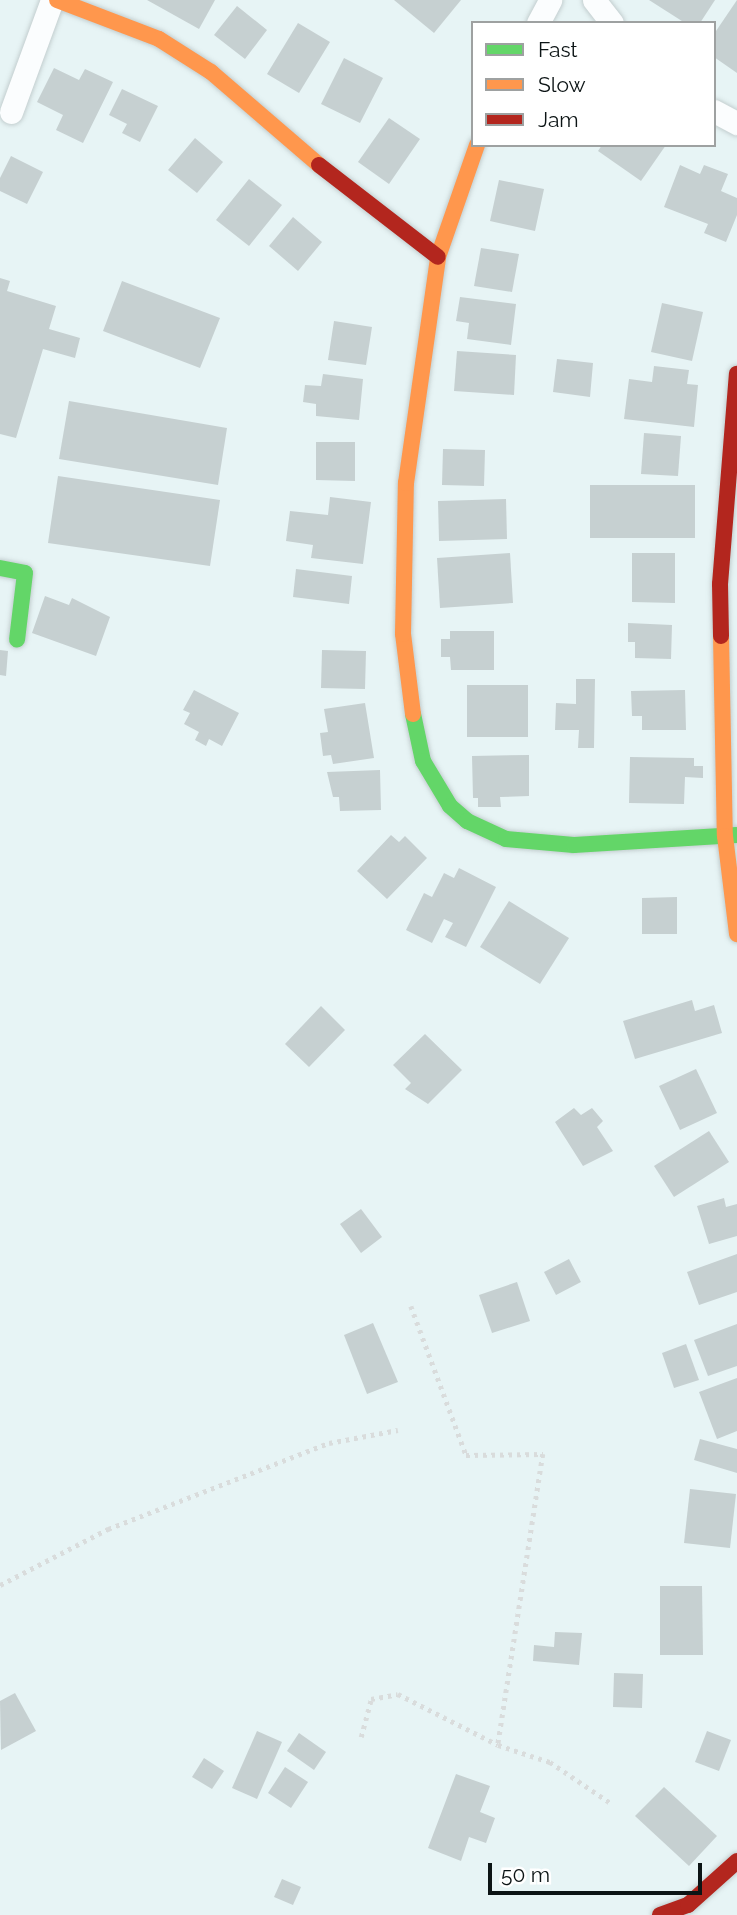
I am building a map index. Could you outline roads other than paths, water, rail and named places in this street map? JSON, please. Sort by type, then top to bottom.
[{"type":"street","points":[[11,112],[54,0],[159,39],[211,72],[343,185],[438,257]]},
{"type":"street","points":[[539,21],[550,0]]},
{"type":"street","points":[[594,0],[610,21]]},
{"type":"street","points":[[716,112],[737,123]]},
{"type":"street","points":[[476,147],[438,257],[406,484],[403,634],[406,681],[423,761],[450,806],[467,821],[506,839],[574,845],[731,836]]},
{"type":"street","points":[[737,374],[720,584],[737,934]]},
{"type":"street","points":[[0,568],[25,573],[17,640]]},
{"type":"street","points":[[660,1915],[694,1910],[737,1861]]}]
